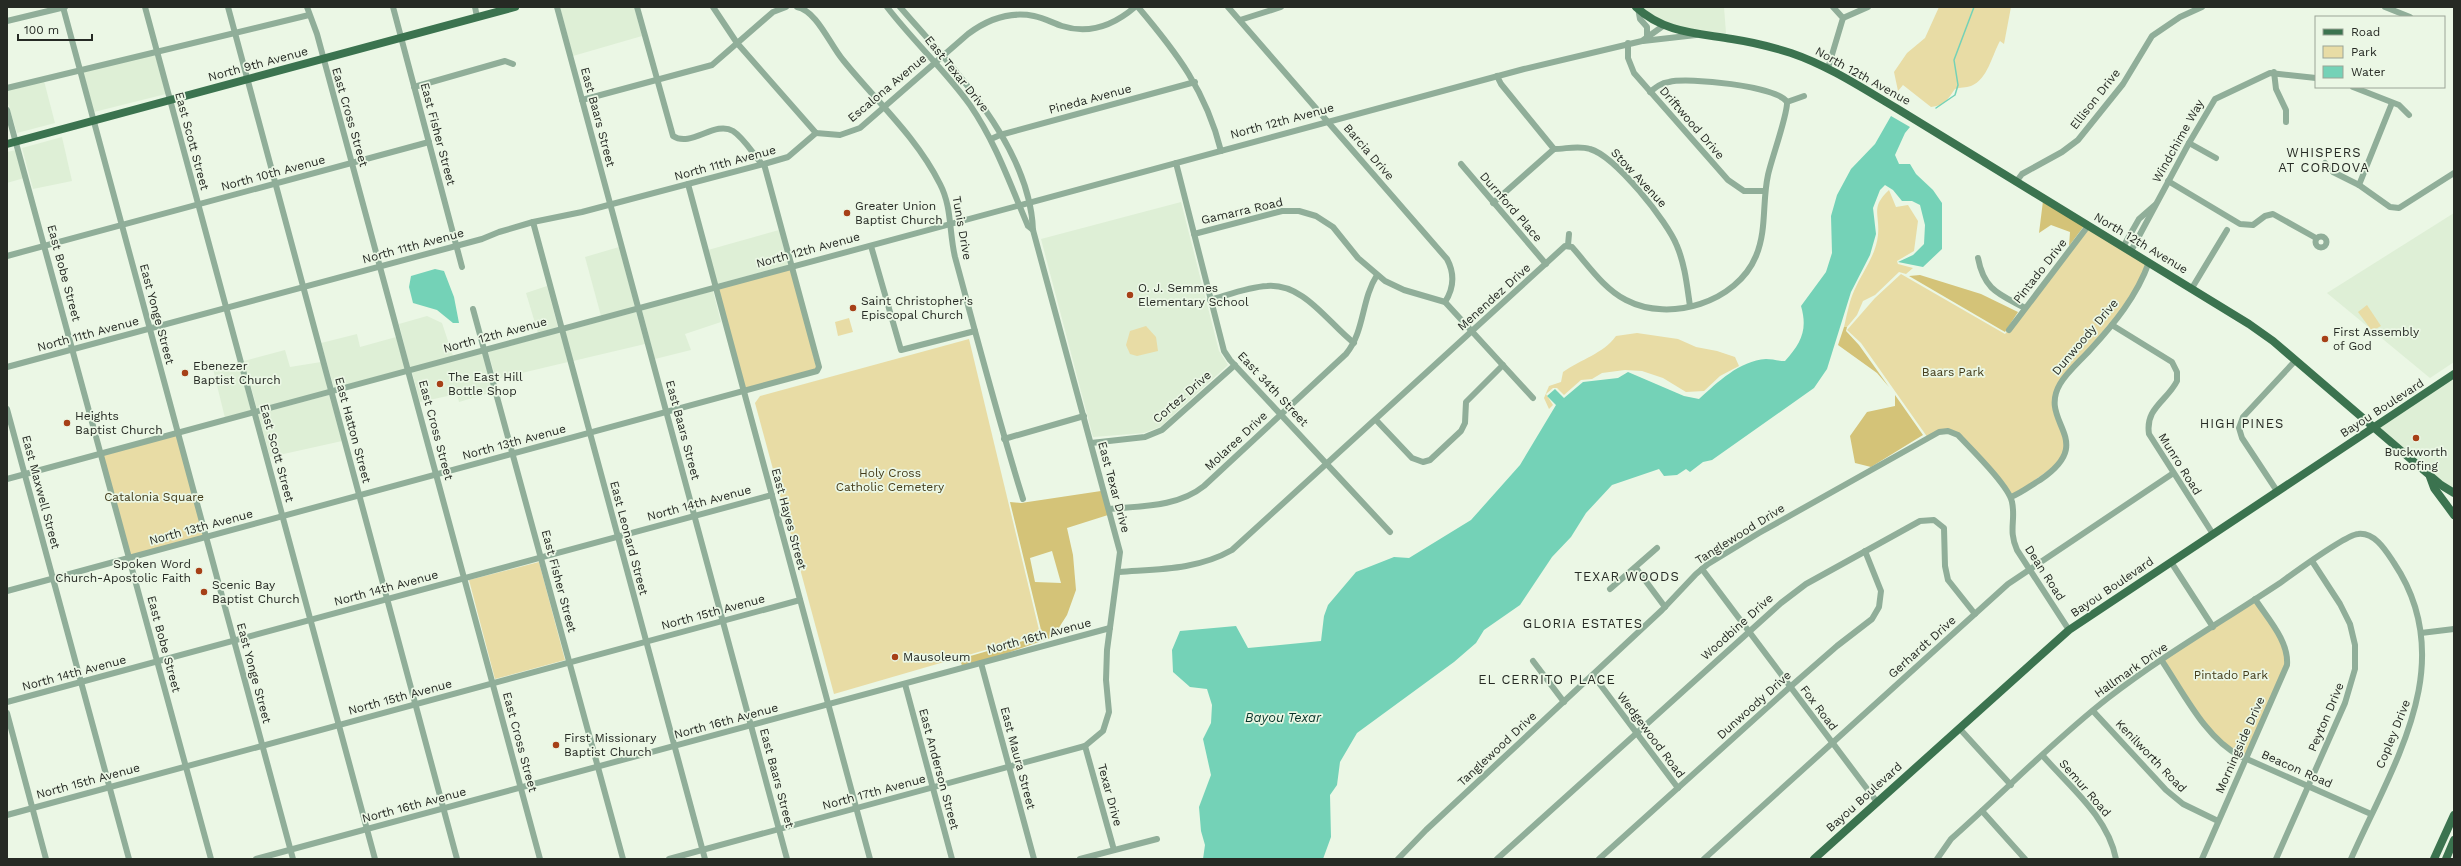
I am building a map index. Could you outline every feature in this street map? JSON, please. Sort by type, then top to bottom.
[{"type":"main road","name":"North 9th Avenue","points":[[7,144],[515,7]]},
{"type":"main road","points":[[1637,8],[1663,26]]},
{"type":"main road","name":"North 12th Avenue","points":[[1663,26],[1698,35],[1763,45],[1793,54],[1828,68],[1896,108],[2249,324],[2295,361],[2430,476],[2454,493]]},
{"type":"main road","name":"Bayou Boulevard","points":[[1814,859],[2069,630],[2454,374]]},
{"type":"main road","points":[[2430,476],[2434,488],[2454,515]]},
{"type":"main road","points":[[2434,859],[2454,815]]},
{"type":"main road","points":[[2446,859],[2454,840]]},
{"type":"street","points":[[7,21],[64,7]]},
{"type":"street","name":"East Yonge Street","points":[[64,7],[293,859]]},
{"type":"street","name":"East Scott Street","points":[[145,7],[375,859]]},
{"type":"street","name":"East Hatton Street","points":[[228,7],[457,859]]},
{"type":"street","name":"East Cross Street","points":[[307,7],[317,34],[540,859]]},
{"type":"street","name":"East Fisher Street","points":[[393,7],[462,267]]},
{"type":"street","points":[[474,7],[477,17]]},
{"type":"street","name":"East Baars Street","points":[[557,7],[787,859]]},
{"type":"street","points":[[637,7],[671,132],[680,139],[721,129],[732,131],[763,164],[792,267]]},
{"type":"street","points":[[713,7],[737,43],[816,133]]},
{"type":"street","points":[[582,100],[712,65],[773,12],[786,7]]},
{"type":"street","name":"Tunis Drive","points":[[797,7],[807,11],[815,18],[843,60],[912,140],[933,170],[946,195],[951,242],[1004,439],[1023,499]]},
{"type":"street","name":"East Texar Drive","points":[[900,7],[975,95],[1000,134],[1018,172],[1029,202]]},
{"type":"street","points":[[1137,7],[1170,45],[1195,82],[1213,121],[1221,150]]},
{"type":"street","name":"Escalona Avenue","points":[[816,133],[833,135],[850,133],[860,128],[976,28],[1002,16],[1033,16],[1072,29],[1090,30],[1117,21],[1137,7]]},
{"type":"street","name":"Barcia Drive","points":[[1228,7],[1447,259],[1453,279],[1451,291],[1445,302]]},
{"type":"street","points":[[1240,20],[1281,7]]},
{"type":"street","points":[[1833,7],[1843,18]]},
{"type":"street","points":[[1828,68],[1843,18],[1868,7]]},
{"type":"street","points":[[2385,7],[2408,16]]},
{"type":"street","name":"East Texar Drive","points":[[890,8],[970,105],[991,139],[1008,174],[1019,205]]},
{"type":"street","points":[[1637,8],[1640,19],[1647,27],[1644,40],[1668,40],[1698,35]]},
{"type":"street","name":"Ellison Drive","points":[[2016,182],[2033,166],[2071,146],[2123,84],[2152,36],[2180,17],[2197,8]]},
{"type":"street","points":[[7,88],[309,15]]},
{"type":"street","name":"North 12th Avenue","points":[[7,479],[1221,150],[1497,76],[1644,40],[1663,26]]},
{"type":"street","name":"Driftwood Drive","points":[[1628,43],[1630,65],[1650,92],[1733,186],[1750,192],[1765,191]]},
{"type":"street","points":[[414,87],[505,62],[513,64]]},
{"type":"street","points":[[2274,72],[2276,89],[2286,110],[2286,122]]},
{"type":"street","name":"Windchime Way","points":[[2131,252],[2188,143],[2207,109],[2217,98],[2263,75],[2274,72],[2315,78]]},
{"type":"street","points":[[1493,203],[1554,149],[1500,84],[1497,76]]},
{"type":"street","points":[[1650,92],[1670,81],[1709,81],[1762,91],[1784,98],[1787,102]]},
{"type":"street","name":"Pineda Avenue","points":[[991,139],[1000,134],[1195,82]]},
{"type":"street","points":[[2355,88],[2403,108],[2409,115]]},
{"type":"street","points":[[1787,102],[1804,96]]},
{"type":"street","points":[[1569,234],[1568,245],[1604,283],[1625,300],[1656,309],[1690,306],[1728,291],[1746,275],[1757,255],[1763,233],[1765,191],[1787,102]]},
{"type":"street","points":[[2358,185],[2392,103]]},
{"type":"street","name":"East Bobe Street","points":[[7,110],[102,454],[211,859]]},
{"type":"street","name":"North 11th Avenue","points":[[7,368],[457,246],[533,222],[610,204],[763,164],[794,154],[816,133]]},
{"type":"street","name":"North 10th Avenue","points":[[7,256],[429,142]]},
{"type":"street","points":[[2188,143],[2216,158]]},
{"type":"street","name":"Stow Avenue","points":[[1554,149],[1574,147],[1590,149],[1604,156],[1618,168],[1661,218],[1673,237],[1681,256],[1690,306]]},
{"type":"street","name":"East 34th Street","points":[[1176,163],[1220,342],[1228,358],[1390,532]]},
{"type":"street","points":[[2325,163],[2333,172],[2358,185],[2390,207],[2399,208],[2454,173]]},
{"type":"street","name":"Durnford Place","points":[[1461,164],[1546,264]]},
{"type":"street","points":[[2168,181],[2240,224],[2253,225],[2265,216],[2273,214],[2316,238]]},
{"type":"street","name":"East Hayes Street","points":[[688,184],[870,859]]},
{"type":"street","points":[[1029,202],[1033,230]]},
{"type":"street","points":[[1019,205],[1028,226],[1033,230]]},
{"type":"street","name":"Windchime Way","points":[[2123,247],[2140,219],[2155,205]]},
{"type":"street","name":"Gamarra Road","points":[[1194,234],[1273,212],[1299,211],[1316,216],[1333,227],[1358,258],[1377,275],[1404,290],[1445,302],[1534,398]]},
{"type":"street","name":"East Leonard Street","points":[[533,222],[705,859]]},
{"type":"street","name":"Pintado Drive","points":[[2009,330],[2088,226]]},
{"type":"street","name":"East Texar Drive","points":[[1033,230],[1120,552],[1119,572],[1106,665],[1109,706],[1108,719],[1099,736],[1085,746]]},
{"type":"street","points":[[2192,288],[2227,230]]},
{"type":"street","name":"Menendez Drive","points":[[1119,572],[1189,567],[1221,556],[1240,544],[1568,245]]},
{"type":"street","points":[[871,246],[901,350],[975,330]]},
{"type":"street","points":[[1978,258],[1980,271],[1987,284],[2025,308]]},
{"type":"street","name":"Dunwoody Drive","points":[[2011,497],[2056,469],[2063,460],[2066,444],[2056,410],[2057,390],[2063,379],[2112,325],[2139,286],[2149,262]]},
{"type":"street","name":"North 13th Avenue","points":[[7,591],[817,371],[818,367],[792,267]]},
{"type":"street","name":"Molaree Drive","points":[[1109,509],[1171,502],[1190,495],[1204,486],[1341,359],[1354,343],[1360,327],[1366,298],[1377,275]]},
{"type":"street","points":[[1210,300],[1260,286],[1286,288],[1301,295],[1354,343]]},
{"type":"street","name":"East Fisher Street","points":[[473,309],[623,859]]},
{"type":"street","name":"Munro Road","points":[[2112,325],[2172,362],[2176,367],[2177,381],[2152,410],[2148,428],[2151,440],[2213,534]]},
{"type":"street","points":[[2277,491],[2242,438],[2240,425],[2243,417],[2295,361]]},
{"type":"street","name":"Cortez Drive","points":[[1091,443],[1145,437],[1162,430],[1235,365]]},
{"type":"street","points":[[1376,420],[1412,458],[1419,462],[1427,462],[1462,431],[1465,423],[1466,402],[1503,365]]},
{"type":"street","name":"East Maxwell Street","points":[[7,409],[129,859]]},
{"type":"street","points":[[1004,439],[1084,416]]},
{"type":"street","name":"Tanglewood Drive","points":[[1398,859],[1426,830],[1665,607],[1702,569],[1759,533],[1940,432],[1948,431],[1958,435],[2007,489],[2011,497]]},
{"type":"street","name":"Gerhardt Drive","points":[[1704,859],[1975,614],[2029,569],[2172,474]]},
{"type":"street","name":"North 14th Avenue","points":[[7,702],[772,495]]},
{"type":"street","name":"Dean Road","points":[[2011,497],[2012,536],[2017,550],[2069,630]]},
{"type":"street","name":"Woodbine Drive","points":[[1497,859],[1748,632],[1794,593],[1865,551],[1920,521],[1929,519],[1938,522],[1946,533],[1945,566],[1948,580],[1975,614]]},
{"type":"street","name":"Hallmark Drive","points":[[1938,859],[1951,839],[2093,711],[2124,686],[2351,536],[2363,534]]},
{"type":"street","name":"Copley Drive","points":[[2351,859],[2408,729],[2417,704],[2423,670],[2421,633],[2409,592],[2394,564],[2377,541],[2363,534]]},
{"type":"street","points":[[1610,589],[1636,568],[1657,548]]},
{"type":"street","name":"Dunwoody Drive","points":[[1602,858],[1790,687],[1876,615],[1881,602],[1881,591],[1865,551]]},
{"type":"street","name":"Peyton Drive","points":[[2276,859],[2350,692],[2356,656],[2353,635],[2345,613],[2312,561]]},
{"type":"street","points":[[2170,562],[2213,627]]},
{"type":"street","points":[[1636,568],[1665,607]]},
{"type":"street","name":"Fox Road","points":[[1702,569],[1877,802]]},
{"type":"street","name":"Morningside Drive","points":[[2202,859],[2285,671],[2288,658],[2283,642],[2255,599]]},
{"type":"street","name":"North 15th Avenue","points":[[7,815],[800,600]]},
{"type":"street","name":"North 16th Avenue","points":[[256,859],[1110,628]]},
{"type":"street","points":[[2421,633],[2454,629]]},
{"type":"street","points":[[1533,661],[1564,702]]},
{"type":"street","name":"Beacon Road","points":[[2162,661],[2212,734],[2225,747],[2246,759],[2371,814]]},
{"type":"street","name":"East Maura Street","points":[[981,663],[1034,859]]},
{"type":"street","name":"Wedgewood Road","points":[[1592,675],[1678,788]]},
{"type":"street","name":"East Anderson Street","points":[[905,684],[952,859]]},
{"type":"street","name":"Kenilworth Road","points":[[2093,711],[2170,794],[2194,810],[2218,821]]},
{"type":"street","points":[[7,713],[46,859]]},
{"type":"street","points":[[1959,728],[2011,785]]},
{"type":"street","name":"North 17th Avenue","points":[[669,859],[1085,746]]},
{"type":"street","name":"Texar Drive","points":[[1085,746],[1114,850]]},
{"type":"street","name":"Semur Road","points":[[2043,756],[2102,824],[2111,842],[2116,859]]},
{"type":"street","points":[[1982,811],[2025,859]]},
{"type":"street","points":[[1080,859],[1157,839]]},
{"type":"shaded area","points":[[560,7],[634,7],[642,36],[573,56]]},
{"type":"shaded area","points":[[1640,7],[1724,7],[1726,33],[1701,32],[1665,23]]},
{"type":"shaded area","points":[[155,55],[166,94],[94,112],[83,71]]},
{"type":"shaded area","points":[[44,81],[55,123],[17,133],[7,100],[7,90]]},
{"type":"shaded area","points":[[62,137],[72,181],[33,189],[22,148]]},
{"type":"shaded area","points":[[16,150],[24,178],[7,183],[7,152]]},
{"type":"shaded area","points":[[2043,201],[2084,226],[2069,246],[2070,232],[2051,225],[2039,233]]},
{"type":"shaded area","name":"O. J. Semmes Elementary School","points":[[1181,202],[1219,351],[1228,365],[1160,427],[1144,433],[1093,437],[1041,239]]},
{"type":"shaded area","points":[[2454,213],[2454,362],[2430,378],[2327,293]]},
{"type":"shaded area","points":[[779,230],[788,265],[717,284],[708,250]]},
{"type":"shaded area","points":[[619,247],[635,307],[601,316],[585,257]]},
{"type":"shaded area","points":[[1920,275],[1981,294],[2018,312],[2005,332],[1909,276]]},
{"type":"shaded area","points":[[547,286],[558,327],[538,333],[526,293]]},
{"type":"shaded area","points":[[713,291],[721,322],[685,334],[691,350],[655,359],[642,310]]},
{"type":"shaded area","points":[[636,312],[645,344],[573,361],[565,331]]},
{"type":"shaded area","points":[[427,316],[442,323],[453,356],[410,368],[399,324]]},
{"type":"shaded area","points":[[1844,327],[1847,327],[1846,331],[1859,345],[1889,387],[1877,373],[1838,345]]},
{"type":"shaded area","points":[[560,332],[568,362],[496,379],[488,352]]},
{"type":"shaded area","points":[[357,334],[360,347],[396,337],[405,369],[334,388],[321,343]]},
{"type":"shaded area","points":[[285,350],[290,367],[321,362],[328,390],[257,409],[244,361]]},
{"type":"shaded area","points":[[483,353],[493,392],[459,402],[457,394],[420,402],[412,372]]},
{"type":"shaded area","points":[[238,362],[251,411],[225,418],[213,369]]},
{"type":"shaded area","points":[[2454,374],[2454,493],[2372,428]]},
{"type":"shaded area","points":[[329,395],[342,441],[270,457],[258,414]]},
{"type":"shaded area","points":[[1895,395],[1923,435],[1871,467],[1855,463],[1850,436],[1867,412],[1895,406]]},
{"type":"shaded area","points":[[1101,491],[1108,515],[1067,528],[1073,555],[1076,590],[1067,615],[1053,637],[1002,655],[962,666],[960,659],[1040,636],[1042,634],[1010,502],[1021,503]],"holes":[[[1052,551],[1061,583],[1035,582],[1030,558]]]},
{"type":"green space","points":[[1939,7],[2011,7],[2004,44],[2000,41],[1982,78],[1971,86],[1955,89],[1948,99],[1942,104],[1931,107],[1903,85],[1898,91],[1894,72],[1907,53],[1925,38]]},
{"type":"green space","points":[[1889,190],[1896,207],[1908,205],[1918,221],[1914,251],[1897,261],[1898,264],[1913,268],[1906,274],[1899,272],[1875,295],[1863,301],[1857,315],[1847,327],[1844,327],[1852,295],[1872,257],[1877,243],[1878,206],[1883,196]]},
{"type":"green space","name":"Baars Park","points":[[2088,226],[2149,262],[2134,294],[2063,379],[2055,396],[2065,437],[2063,460],[2011,497],[1958,435],[1948,431],[1928,438],[1861,343],[1847,330],[1875,298],[1901,274],[2005,334]]},
{"type":"green space","points":[[792,267],[817,371],[743,391],[715,288]]},
{"type":"green space","points":[[2367,305],[2381,326],[2372,331],[2358,312]]},
{"type":"green space","points":[[849,318],[853,332],[838,336],[835,322]]},
{"type":"green space","points":[[1146,326],[1156,337],[1158,351],[1137,356],[1130,354],[1126,345],[1130,331]]},
{"type":"green space","points":[[1637,333],[1678,339],[1696,347],[1717,351],[1735,357],[1739,366],[1720,376],[1704,391],[1686,392],[1663,378],[1642,371],[1625,370],[1602,373],[1592,379],[1581,380],[1564,395],[1557,388],[1553,388],[1546,394],[1553,405],[1549,409],[1544,398],[1549,386],[1561,382],[1563,372],[1598,352],[1616,336]]},
{"type":"green space","name":"Holy Cross Catholic Cemetery","points":[[969,339],[1040,634],[834,694],[755,403],[760,396]]},
{"type":"green space","name":"Catalonia Square","points":[[178,433],[206,537],[130,558],[102,454]]},
{"type":"green space","points":[[539,562],[565,660],[495,679],[469,580]]},
{"type":"green space","name":"Pintado Park","points":[[2255,599],[2283,642],[2288,658],[2246,759],[2219,742],[2162,661]]},
{"type":"water","name":"Bayou Texar","points":[[1891,116],[1910,127],[1905,133],[1895,155],[1899,164],[1910,164],[1916,174],[1933,190],[1942,203],[1942,249],[1923,267],[1898,262],[1913,255],[1924,244],[1925,225],[1920,205],[1912,201],[1902,201],[1893,190],[1885,185],[1880,190],[1873,208],[1876,234],[1870,255],[1851,292],[1827,369],[1814,388],[1712,460],[1703,462],[1690,472],[1686,469],[1677,475],[1664,476],[1659,469],[1612,485],[1586,513],[1571,537],[1552,557],[1520,605],[1484,630],[1476,643],[1454,662],[1357,733],[1340,762],[1337,785],[1330,795],[1331,837],[1323,859],[1203,859],[1205,845],[1201,831],[1199,807],[1211,775],[1203,739],[1211,723],[1212,705],[1207,689],[1190,687],[1173,672],[1172,650],[1180,631],[1236,626],[1248,648],[1321,641],[1324,616],[1328,605],[1356,572],[1394,557],[1409,558],[1471,520],[1520,465],[1556,405],[1547,396],[1555,389],[1564,398],[1583,382],[1618,378],[1628,372],[1684,396],[1699,399],[1730,373],[1747,364],[1766,359],[1785,361],[1802,336],[1804,322],[1801,306],[1826,272],[1832,253],[1831,216],[1837,195],[1851,169],[1875,144]]},
{"type":"water","points":[[435,269],[444,271],[454,297],[459,323],[453,323],[437,310],[413,303],[409,287],[411,276]]},
{"type":"waterway","points":[[1936,108],[1955,95],[1958,85],[1954,60],[1974,7]]},
{"type":"place","name":"Greater Union Baptist Church","points":[[847,213]]},
{"type":"place","name":"O. J. Semmes Elementary School","points":[[1130,295]]},
{"type":"place","name":"Saint Christopher's Episcopal Church","points":[[853,308]]},
{"type":"place","name":"First Assembly of God","points":[[2325,339]]},
{"type":"place","name":"Ebenezer Baptist Church","points":[[185,373]]},
{"type":"place","name":"The East Hill Bottle Shop","points":[[440,384]]},
{"type":"place","name":"Heights Baptist Church","points":[[67,423]]},
{"type":"place","name":"Buckworth Roofing","points":[[2416,438]]},
{"type":"place","name":"Spoken Word Church-Apostolic Faith","points":[[199,571]]},
{"type":"place","name":"Scenic Bay Baptist Church","points":[[204,592]]},
{"type":"place","name":"Mausoleum","points":[[895,657]]},
{"type":"place","name":"First Missionary Baptist Church","points":[[556,745]]},
{"type":"district","name":"WHISPERS AT CORDOVA","points":[[2324,160]]},
{"type":"district","name":"HIGH PINES","points":[[2242,423]]},
{"type":"district","name":"TEXAR WOODS","points":[[1627,576]]},
{"type":"district","name":"GLORIA ESTATES","points":[[1583,623]]},
{"type":"district","name":"EL CERRITO PLACE","points":[[1547,679]]}]
